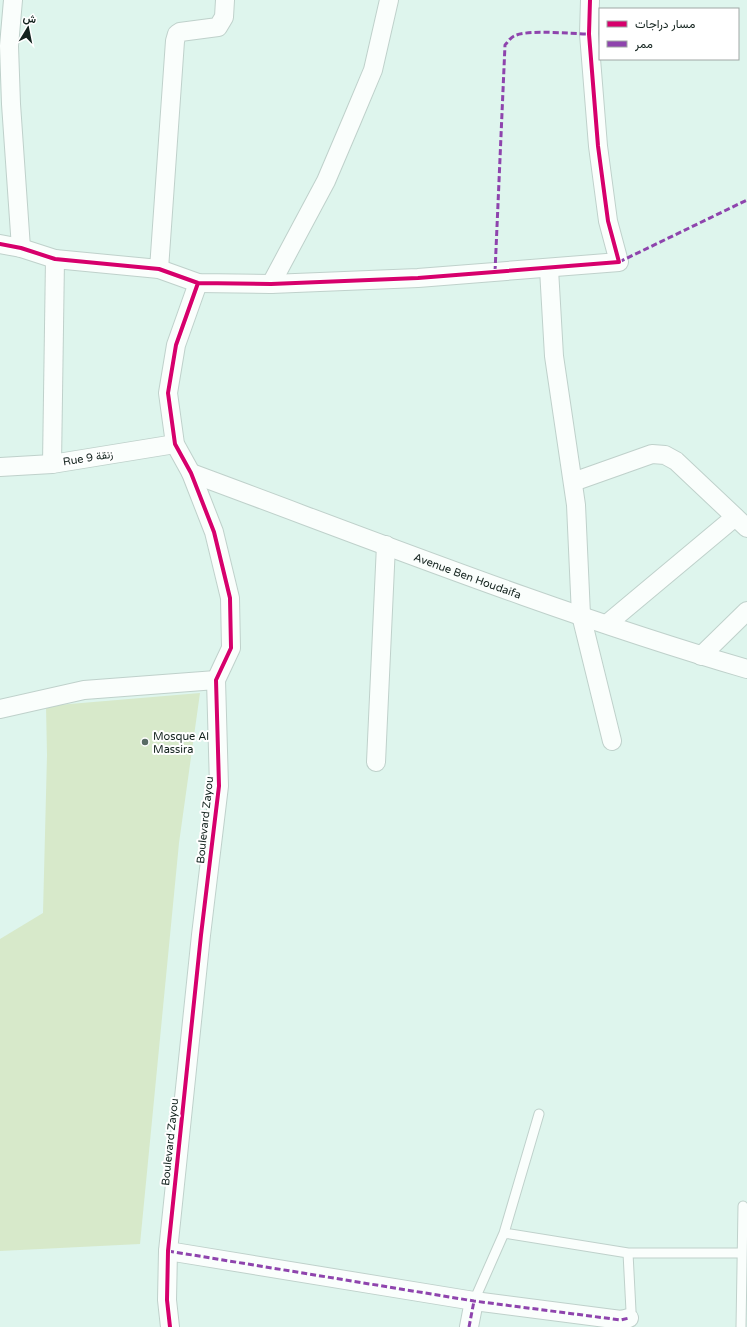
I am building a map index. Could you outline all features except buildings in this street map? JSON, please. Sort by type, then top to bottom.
[{"type":"street","points":[[13,0],[9,46],[21,248]]},
{"type":"street","points":[[159,269],[175,41],[177,34],[180,32],[218,27],[224,17],[225,0]]},
{"type":"street","points":[[271,284],[326,181],[373,70],[389,0]]},
{"type":"street","points":[[0,244],[21,248],[54,259],[159,269],[198,283],[271,284],[418,278],[550,269],[619,262],[608,221],[598,146],[589,42],[588,21],[590,0]]},
{"type":"street","points":[[52,464],[54,259]]},
{"type":"street","points":[[550,269],[554,356],[576,505],[580,615],[612,742]]},
{"type":"street","name":"Boulevard Zayou","points":[[170,1327],[167,1300],[168,1251],[201,935],[219,786],[216,680],[231,648],[230,598],[214,532],[191,473],[175,444],[168,393],[176,345],[198,283]]},
{"type":"street","name":"Rue 9 زنقة","points":[[0,467],[52,464],[175,444]]},
{"type":"street","points":[[573,482],[652,454],[665,455],[676,461],[741,522],[607,624]]},
{"type":"street","name":"Avenue Ben Houdaifa","points":[[191,473],[580,615],[701,656],[747,669]]},
{"type":"street","points":[[376,762],[386,545]]},
{"type":"street","points":[[701,656],[747,611]]},
{"type":"street","points":[[0,709],[84,690],[216,680]]},
{"type":"street","points":[[168,1251],[474,1301],[621,1320],[628,1318]]},
{"type":"street","points":[[469,1327],[474,1301]]},
{"type":"lane","points":[[474,1301],[504,1233],[539,1114]]},
{"type":"lane","points":[[741,1327],[743,1206]]},
{"type":"lane","points":[[504,1233],[628,1253],[742,1253]]},
{"type":"lane","points":[[628,1253],[631,1311],[628,1318]]},
{"type":"green space","points":[[200,693],[179,843],[140,1244],[0,1251],[0,939],[43,913],[47,755],[46,706]]},
{"type":"marked path","points":[[495,272],[505,45],[514,36],[521,34],[550,32],[589,34]]},
{"type":"marked path","points":[[619,262],[747,200]]},
{"type":"marked path","points":[[168,1251],[474,1301],[621,1320],[629,1318]]},
{"type":"marked path","points":[[469,1327],[474,1301]]},
{"type":"cycle path","points":[[0,244],[21,248],[55,259],[159,269],[198,283],[271,284],[418,278],[619,262],[608,221],[598,146],[589,34],[590,0]]},
{"type":"cycle path","points":[[170,1327],[167,1300],[168,1251],[201,935],[219,786],[216,680],[231,648],[230,598],[214,532],[191,473],[175,444],[168,393],[176,345],[198,283]]},
{"type":"place","name":"Mosque Al Massira","points":[[145,742]]}]
